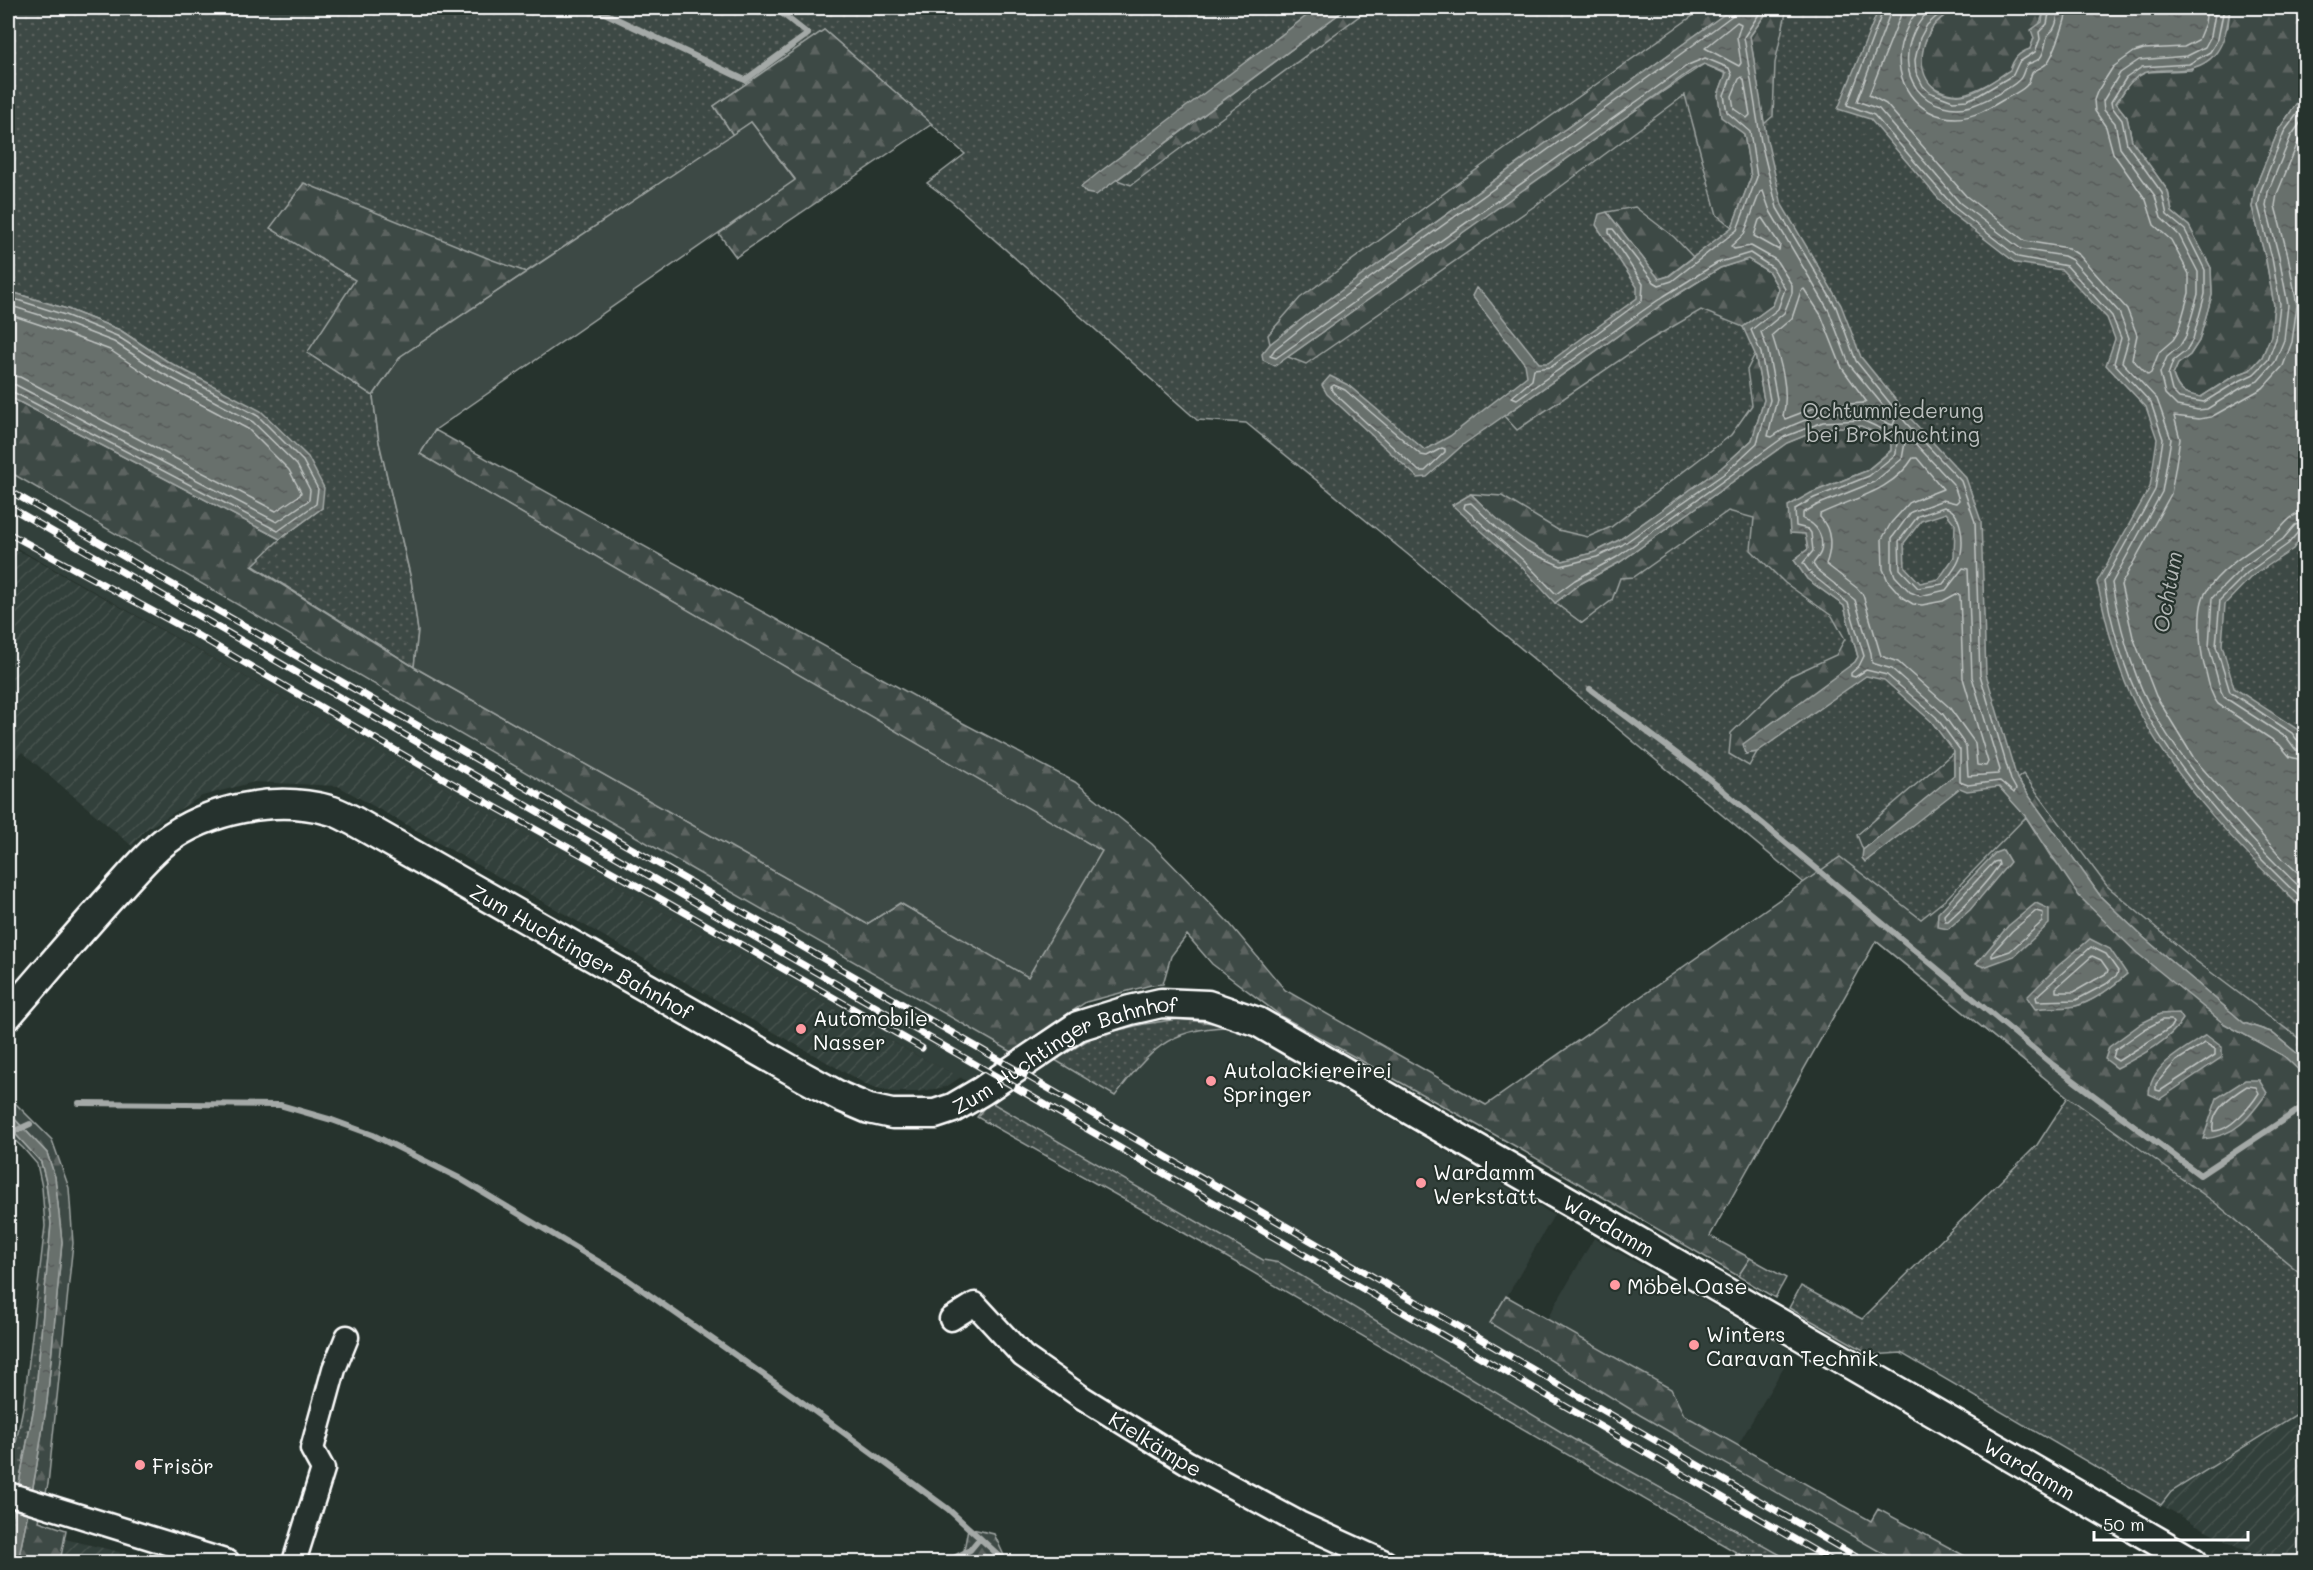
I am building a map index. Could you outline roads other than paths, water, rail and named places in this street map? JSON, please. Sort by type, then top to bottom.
[{"type":"street","name":"Zum Huchtinger Bahnhof","points":[[8,1015],[125,882],[163,843],[186,828],[233,811],[255,806],[293,804],[330,810],[354,820],[823,1087],[869,1109],[892,1114],[935,1114],[953,1108],[1016,1070],[1078,1026],[1161,1003],[1208,1005]]},
{"type":"street","name":"Wardamm","points":[[1208,1005],[1258,1022],[2193,1563]]},
{"type":"street","name":"Kielkämpe","points":[[951,1319],[975,1304],[1023,1356],[1083,1398],[1188,1463],[1299,1522],[1385,1563]]},
{"type":"street","points":[[294,1563],[323,1469],[312,1449],[334,1369],[348,1336]]},
{"type":"street","points":[[19,1498],[228,1563]]},
{"type":"water","points":[[1317,8],[1347,8],[1096,195],[1086,193],[1081,187],[1097,174]]},
{"type":"water","points":[[1733,8],[1770,8],[1750,36],[1767,140],[1782,205],[1841,305],[1861,357],[1911,419],[1966,478],[1981,521],[1986,674],[2017,779],[2101,897],[2143,937],[2244,1023],[2271,1032],[2305,1060],[2305,1076],[2284,1056],[2223,1023],[2137,953],[2079,896],[2026,817],[1999,787],[1967,791],[1960,788],[1865,862],[1862,858],[1863,850],[1954,775],[1954,752],[1931,721],[1884,680],[1866,676],[1757,752],[1746,754],[1743,744],[1855,662],[1858,657],[1844,606],[1807,579],[1794,560],[1808,549],[1805,534],[1790,533],[1788,506],[1811,493],[1866,471],[1891,451],[1891,440],[1861,426],[1824,428],[1787,443],[1620,562],[1578,585],[1555,603],[1519,564],[1452,505],[1471,494],[1513,532],[1563,561],[1595,552],[1619,540],[1721,468],[1752,440],[1764,400],[1755,354],[1743,327],[1773,305],[1779,289],[1769,272],[1748,259],[1720,268],[1667,301],[1464,444],[1427,477],[1418,478],[1327,394],[1322,385],[1330,376],[1348,385],[1425,450],[1450,436],[1527,376],[1525,364],[1472,296],[1476,288],[1484,294],[1539,363],[1548,363],[1637,298],[1637,287],[1596,225],[1599,214],[1607,212],[1659,279],[1669,276],[1732,227],[1751,177],[1744,134],[1721,117],[1718,95],[1726,73],[1704,64],[1692,70],[1275,366],[1263,360],[1262,354],[1270,344]],"holes":[[[1946,513],[1955,524],[1954,557],[1939,579],[1920,583],[1905,567],[1904,543],[1921,521]]]},
{"type":"water","name":"Ochtum","points":[[1879,8],[1957,8],[1946,14],[1932,28],[1923,49],[1922,60],[1927,80],[1933,87],[1943,93],[1962,95],[1977,90],[2010,70],[2017,56],[2030,49],[2034,38],[2031,30],[2042,22],[2044,8],[2230,8],[2222,43],[2210,59],[2190,68],[2144,73],[2131,82],[2116,103],[2127,117],[2132,141],[2168,191],[2172,212],[2189,226],[2211,268],[2212,295],[2199,341],[2190,355],[2178,364],[2173,375],[2180,389],[2195,396],[2201,397],[2234,376],[2250,370],[2262,357],[2271,336],[2274,305],[2266,260],[2252,207],[2255,188],[2279,129],[2305,91],[2305,532],[2293,549],[2251,577],[2225,604],[2222,645],[2234,688],[2297,729],[2305,743],[2305,911],[2235,841],[2172,764],[2137,708],[2118,662],[2097,582],[2150,487],[2157,439],[2146,407],[2106,365],[2115,339],[2107,318],[2062,270],[2016,263],[1950,212],[1870,119],[1838,109]]},
{"type":"water","points":[[8,291],[67,309],[120,330],[167,361],[261,411],[308,457],[324,488],[322,508],[280,539],[8,396]]},
{"type":"water","points":[[2003,850],[2010,862],[1970,910],[1948,929],[1937,927],[1938,913],[1995,853]]},
{"type":"water","points":[[2036,903],[2049,909],[2049,924],[2014,956],[1984,967],[1976,964],[2008,926]]},
{"type":"water","points":[[2090,939],[2110,949],[2127,974],[2098,996],[2079,1005],[2035,1009],[2027,997],[2059,965]]},
{"type":"water","points":[[2179,1013],[2183,1019],[2170,1035],[2144,1053],[2117,1068],[2105,1059],[2109,1047],[2142,1023],[2160,1014]]},
{"type":"water","points":[[2206,1035],[2222,1047],[2222,1057],[2160,1099],[2149,1094],[2155,1075],[2162,1067],[2179,1052]]},
{"type":"water","points":[[2245,1080],[2259,1080],[2267,1093],[2248,1118],[2233,1130],[2203,1139],[2217,1098]]},
{"type":"water","points":[[8,1112],[47,1153],[55,1177],[62,1242],[47,1402],[18,1562],[8,1562],[11,1524],[35,1402],[51,1224],[41,1162],[8,1126]]},
{"type":"waterway","points":[[594,8],[745,80],[808,34],[775,8]]},
{"type":"waterway","points":[[1590,689],[1697,769],[2053,1065],[2200,1175],[2306,1105]]},
{"type":"waterway","points":[[79,1103],[280,1105],[373,1135],[459,1178],[621,1275],[795,1397],[948,1509],[1006,1562]]},
{"type":"waterway","points":[[17,1130],[30,1124]]},
{"type":"waterway","points":[[950,1562],[970,1550],[980,1538]]},
{"type":"railway","points":[[8,490],[977,1047],[1865,1562]]},
{"type":"railway","points":[[8,506],[1834,1562]]},
{"type":"railway","points":[[8,533],[195,634],[450,782],[922,1048]]},
{"type":"place","name":"Automobile Nasser","points":[[801,1029]]},
{"type":"place","name":"Autolackiereirei Springer","points":[[1211,1081]]},
{"type":"place","name":"Wardamm Werkstatt","points":[[1421,1183]]},
{"type":"place","name":"Möbel Oase","points":[[1615,1285]]},
{"type":"place","name":"Winters Caravan Technik","points":[[1694,1345]]},
{"type":"place","name":"Frisör","points":[[140,1465]]},
{"type":"park label","name":"Ochtumniederung bei Brokhuchting","points":[[1893,421]]}]
